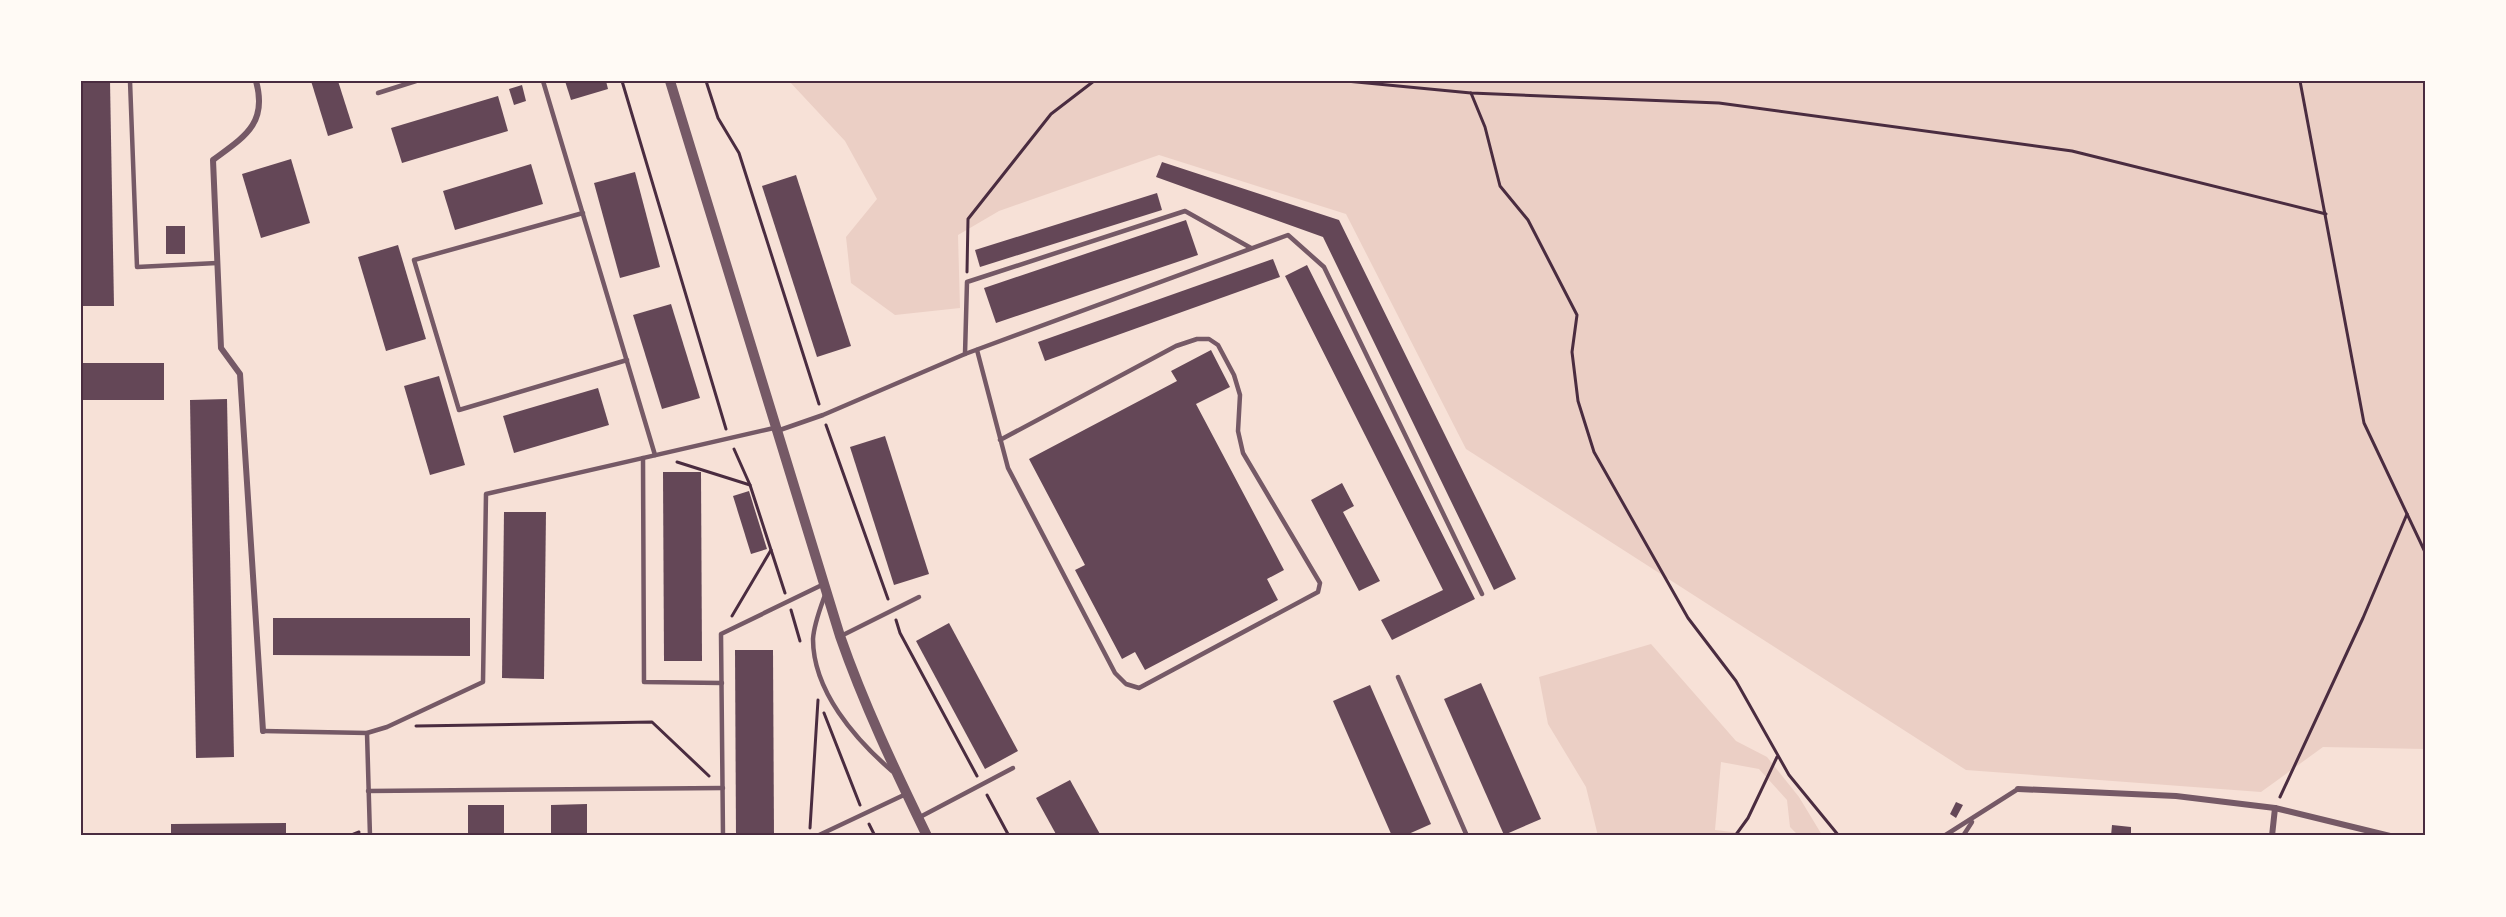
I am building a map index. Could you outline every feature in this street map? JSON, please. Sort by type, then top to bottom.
[{"type":"street","points":[[256,81],[260,96],[257,119],[240,140],[213,160],[221,348],[240,374],[263,731]]},
{"type":"street","points":[[670,81],[840,636],[858,687],[896,774],[927,836]]},
{"type":"street","points":[[2019,789],[2176,796],[2275,808],[2390,836]]},
{"type":"street","points":[[2272,836],[2275,808]]},
{"type":"lane","points":[[129,81],[137,267],[217,263]]},
{"type":"lane","points":[[378,93],[416,81]]},
{"type":"lane","points":[[543,81],[655,455]]},
{"type":"lane","points":[[965,354],[967,282],[1185,211],[1251,249]]},
{"type":"lane","points":[[583,213],[414,260],[459,410],[627,360]]},
{"type":"lane","points":[[263,731],[367,733],[387,727],[483,682],[486,494],[776,429],[823,415],[965,354],[1288,235],[1324,267],[1482,594]]},
{"type":"lane","points":[[977,350],[1000,440],[1008,468],[1115,673],[1126,684],[1139,688],[1318,592],[1320,583],[1243,453],[1238,431],[1240,395],[1234,375],[1218,345],[1209,339],[1197,339],[1176,346],[1000,440]]},
{"type":"lane","points":[[643,458],[645,682],[722,683]]},
{"type":"lane","points":[[723,836],[721,634],[788,601],[825,588]]},
{"type":"lane","points":[[825,588],[815,624],[813,641],[820,680],[868,750],[896,774]]},
{"type":"lane","points":[[840,636],[919,597]]},
{"type":"lane","points":[[1398,677],[1467,836]]},
{"type":"lane","points":[[367,733],[370,836]]},
{"type":"lane","points":[[918,818],[1012,768]]},
{"type":"lane","points":[[368,791],[723,788]]},
{"type":"lane","points":[[1944,836],[2019,789]]},
{"type":"lane","points":[[817,836],[906,794]]},
{"type":"lane","points":[[1963,836],[1973,819]]},
{"type":"path","points":[[622,81],[729,438],[750,485],[801,644]]},
{"type":"path","points":[[706,81],[718,118],[739,153],[823,415],[900,633],[1009,836]]},
{"type":"path","points":[[967,282],[968,219],[1051,114],[1094,81]]},
{"type":"path","points":[[1346,81],[1472,93],[1719,103],[2072,151],[2326,214]]},
{"type":"path","points":[[2300,81],[2364,423],[2425,552]]},
{"type":"path","points":[[1472,93],[1485,127],[1500,186],[1528,220],[1577,315],[1572,352],[1578,401],[1594,452],[1688,618],[1736,681],[1789,775],[1839,836]]},
{"type":"path","points":[[655,455],[750,485]]},
{"type":"path","points":[[2275,808],[2363,618],[2407,514]]},
{"type":"path","points":[[721,634],[771,550]]},
{"type":"path","points":[[810,836],[818,698],[863,813],[875,836]]},
{"type":"path","points":[[387,727],[652,722],[723,788]]},
{"type":"path","points":[[1735,836],[1748,818],[1777,757]]},
{"type":"shaded area","points":[[789,81],[2425,81],[2425,749],[2323,747],[2261,792],[1966,770],[1466,449],[1346,214],[1159,155],[999,211],[958,235],[960,308],[895,315],[851,283],[846,237],[877,199],[845,141]]},
{"type":"shaded area","points":[[1651,644],[1736,741],[1767,757],[1799,797],[1822,835],[1799,836],[1790,827],[1787,800],[1759,769],[1721,762],[1715,830],[1768,836],[1598,836],[1586,787],[1548,724],[1539,677]]},
{"type":"building","points":[[81,81],[110,81],[114,306],[81,306]]},
{"type":"building","points":[[311,81],[338,81],[353,128],[328,136]]},
{"type":"building","points":[[565,81],[606,81],[608,89],[571,100]]},
{"type":"building","points":[[522,85],[526,101],[514,105],[509,89]]},
{"type":"building","points":[[498,96],[508,131],[402,163],[391,128]]},
{"type":"building","points":[[291,159],[310,223],[261,238],[242,174]]},
{"type":"building","points":[[1162,162],[1339,220],[1516,579],[1494,590],[1323,237],[1156,177]]},
{"type":"building","points":[[531,164],[543,204],[455,230],[443,191]]},
{"type":"building","points":[[635,172],[660,267],[620,278],[594,183]]},
{"type":"building","points":[[796,175],[851,346],[817,357],[762,186]]},
{"type":"building","points":[[1157,193],[1162,210],[980,267],[975,250]]},
{"type":"building","points":[[1186,220],[1198,255],[996,323],[984,288]]},
{"type":"building","points":[[166,226],[185,226],[185,254],[166,254]]},
{"type":"building","points":[[398,245],[426,339],[386,351],[358,257]]},
{"type":"building","points":[[1273,259],[1280,277],[1045,361],[1038,342]]},
{"type":"building","points":[[1307,265],[1475,599],[1392,640],[1381,620],[1443,590],[1285,276]]},
{"type":"building","points":[[671,304],[700,398],[662,409],[633,315]]},
{"type":"building","points":[[1211,350],[1230,387],[1196,404],[1284,570],[1267,579],[1278,600],[1145,670],[1135,652],[1122,659],[1075,570],[1085,565],[1029,459],[1177,381],[1171,371]]},
{"type":"building","points":[[81,363],[164,363],[164,400],[81,400]]},
{"type":"building","points":[[439,376],[465,465],[430,475],[404,386]]},
{"type":"building","points":[[598,388],[609,425],[514,453],[503,416]]},
{"type":"building","points":[[227,399],[234,757],[196,758],[190,400]]},
{"type":"building","points":[[885,436],[929,574],[894,585],[850,447]]},
{"type":"building","points":[[663,472],[701,472],[702,661],[664,661]]},
{"type":"building","points":[[1342,483],[1354,506],[1343,512],[1380,581],[1359,591],[1311,500]]},
{"type":"building","points":[[749,491],[767,549],[751,554],[733,496]]},
{"type":"building","points":[[504,512],[546,512],[544,679],[502,678]]},
{"type":"building","points":[[273,618],[470,618],[470,656],[273,655]]},
{"type":"building","points":[[949,623],[1018,751],[985,769],[916,641]]},
{"type":"building","points":[[735,650],[773,650],[774,836],[736,836]]},
{"type":"building","points":[[1481,683],[1541,819],[1504,835],[1444,699]]},
{"type":"building","points":[[1370,685],[1431,824],[1404,836],[1392,836],[1333,701]]},
{"type":"building","points":[[1070,780],[1101,836],[1057,836],[1036,798]]},
{"type":"building","points":[[1956,802],[1963,805],[1956,818],[1950,814]]},
{"type":"building","points":[[587,804],[587,836],[551,836],[551,805]]},
{"type":"building","points":[[468,805],[504,805],[504,836],[468,836]]},
{"type":"building","points":[[286,823],[286,836],[171,836],[171,824]]},
{"type":"building","points":[[2112,825],[2131,827],[2131,836],[2111,836]]}]
